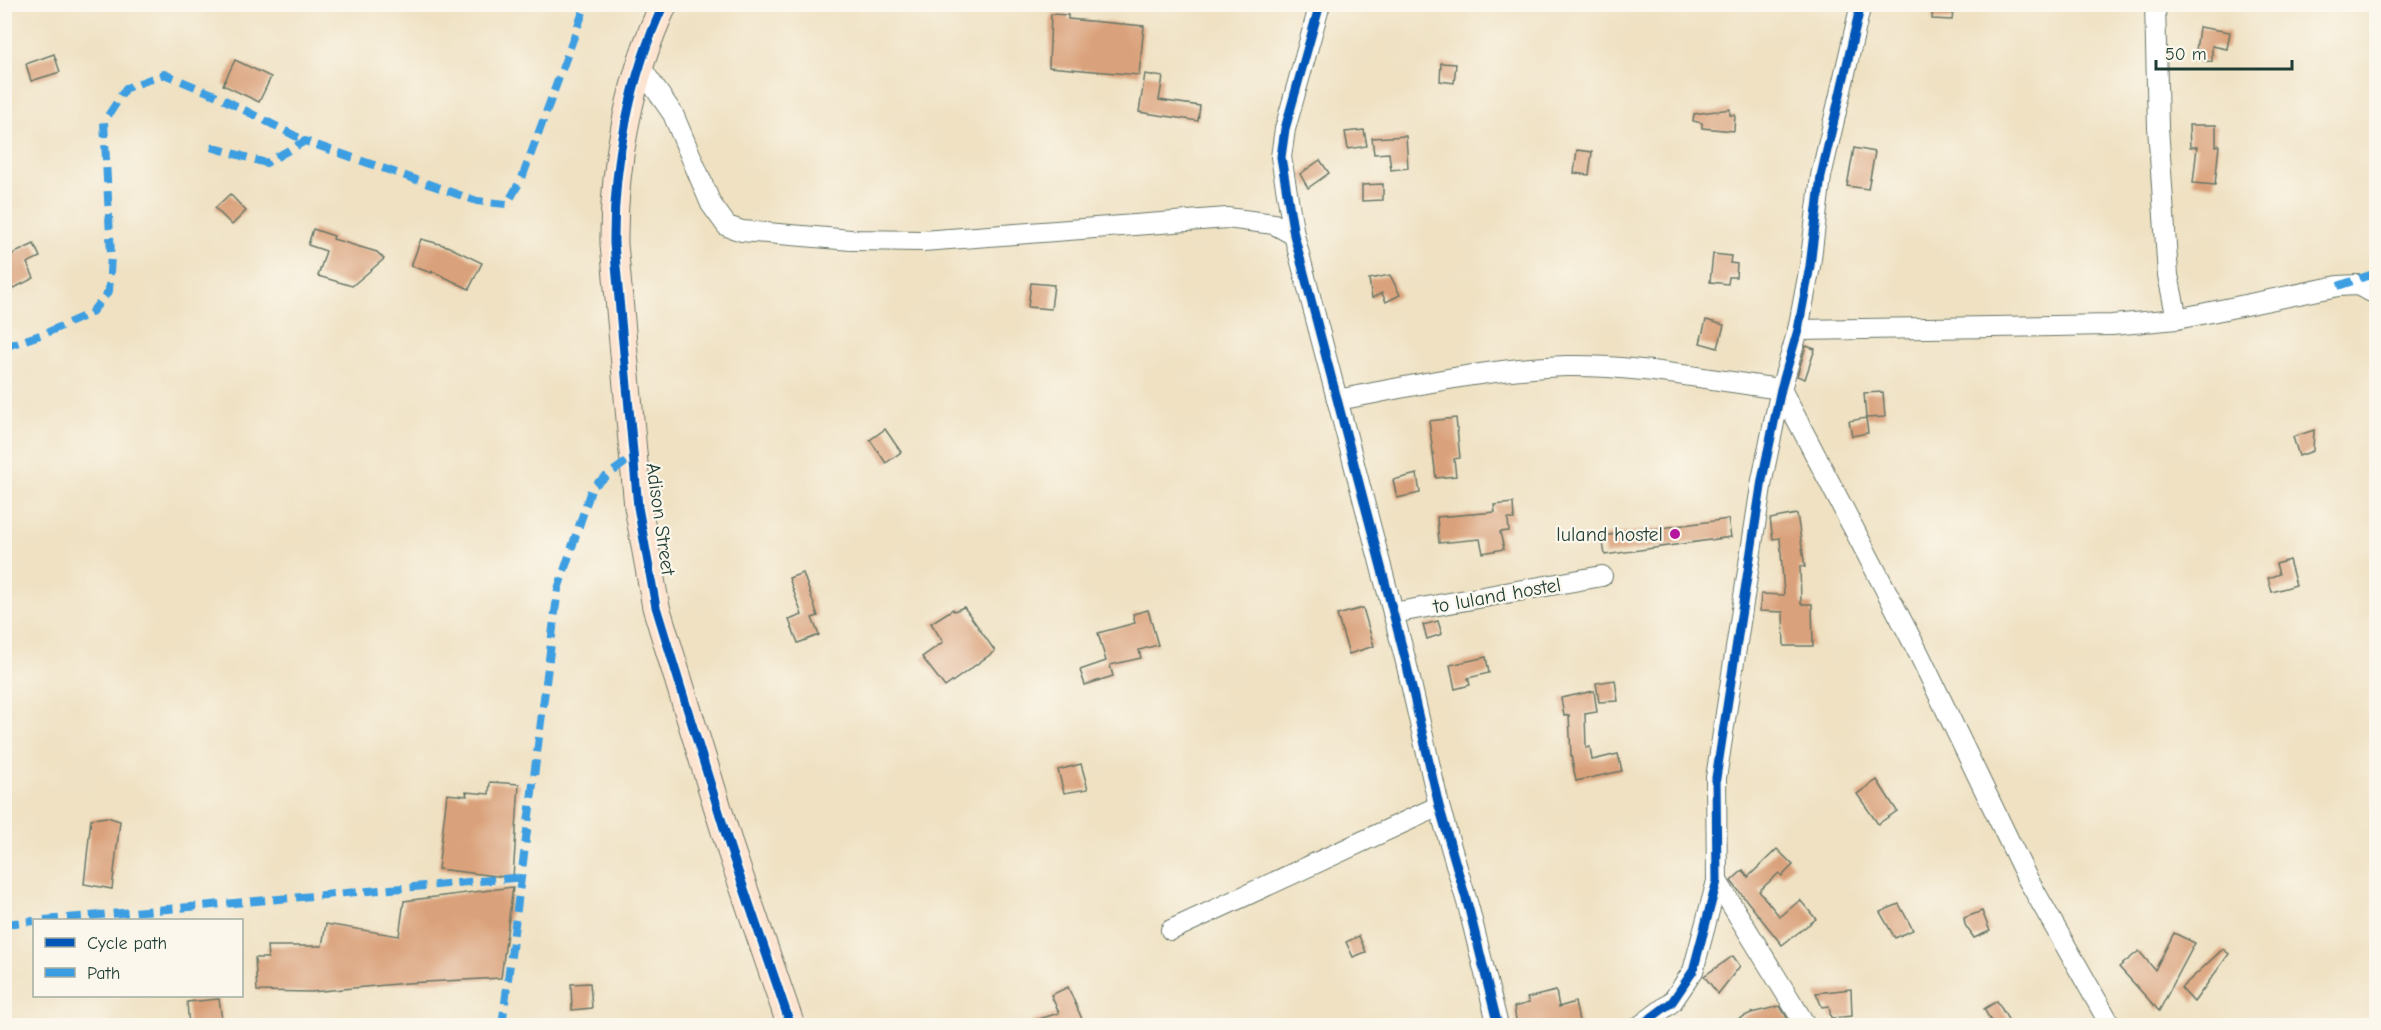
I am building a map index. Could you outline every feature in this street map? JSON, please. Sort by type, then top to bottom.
[{"type":"street","name":"Adison Street","points":[[664,4],[641,68],[616,171],[613,224],[643,541],[656,607],[702,760],[791,1026]]},
{"type":"street","points":[[1320,4],[1287,122],[1281,157],[1294,235],[1393,613],[1439,806],[1469,909],[1498,1026]]},
{"type":"street","points":[[1640,1026],[1672,1002],[1693,971],[1717,881],[1716,778],[1733,682],[1762,480],[1810,266],[1821,176],[1861,4]]},
{"type":"street","points":[[2155,4],[2158,127],[2168,275],[2177,319]]},
{"type":"street","points":[[641,68],[673,114],[711,204],[727,226],[742,231],[851,240],[923,242],[1227,218],[1274,224],[1294,235]]},
{"type":"street","points":[[1797,330],[2112,325],[2177,319],[2338,286],[2357,285],[2376,294]]},
{"type":"street","points":[[1337,400],[1455,378],[1569,366],[1616,369],[1781,389]]},
{"type":"street","points":[[1781,389],[1919,654],[2026,876],[2111,1026]]},
{"type":"street","name":"to luland hostel","points":[[1393,613],[1602,576]]},
{"type":"street","points":[[1171,930],[1439,806]]},
{"type":"street","points":[[1717,881],[1806,1026]]},
{"type":"building","points":[[1933,4],[1954,4],[1952,20],[1932,19]]},
{"type":"building","points":[[1051,14],[1068,15],[1068,19],[1144,26],[1139,75],[1049,67]]},
{"type":"building","points":[[2199,27],[2230,32],[2227,49],[2212,46],[2212,62],[2195,59]]},
{"type":"building","points":[[54,54],[60,72],[31,81],[26,64]]},
{"type":"building","points":[[235,60],[271,77],[259,102],[223,85]]},
{"type":"building","points":[[1441,63],[1456,64],[1454,83],[1440,81]]},
{"type":"building","points":[[1145,74],[1163,77],[1159,100],[1200,106],[1198,121],[1139,112]]},
{"type":"building","points":[[1730,109],[1730,115],[1735,115],[1734,131],[1702,128],[1702,123],[1693,121],[1694,114]]},
{"type":"building","points":[[2189,125],[2216,125],[2216,146],[2219,145],[2215,185],[2193,183],[2197,147],[2190,147]]},
{"type":"building","points":[[1364,130],[1367,146],[1348,149],[1345,132]]},
{"type":"building","points":[[1406,136],[1408,168],[1391,170],[1389,153],[1374,154],[1372,138]]},
{"type":"building","points":[[1854,148],[1875,152],[1868,189],[1847,186]]},
{"type":"building","points":[[1577,150],[1592,152],[1589,175],[1574,173]]},
{"type":"building","points":[[1320,160],[1329,173],[1308,188],[1300,174]]},
{"type":"building","points":[[1383,184],[1383,200],[1362,201],[1362,185]]},
{"type":"building","points":[[230,194],[246,211],[232,225],[215,208]]},
{"type":"building","points":[[313,229],[334,236],[333,239],[377,252],[384,259],[352,286],[318,276],[326,251],[308,245]]},
{"type":"building","points":[[421,239],[447,246],[482,263],[469,289],[432,271],[432,273],[411,266]]},
{"type":"building","points":[[34,244],[40,257],[27,263],[34,278],[4,293],[4,258]]},
{"type":"building","points":[[1713,254],[1731,256],[1730,263],[1737,264],[1736,277],[1729,277],[1728,284],[1710,282]]},
{"type":"building","points":[[1390,275],[1400,295],[1386,302],[1382,293],[1372,298],[1369,279]]},
{"type":"building","points":[[1031,283],[1054,285],[1051,309],[1028,307]]},
{"type":"building","points":[[1706,320],[1724,325],[1718,348],[1700,343]]},
{"type":"building","points":[[1806,346],[1815,349],[1805,379],[1797,376]]},
{"type":"building","points":[[1883,392],[1885,417],[1866,418],[1864,393]]},
{"type":"building","points":[[1456,418],[1460,458],[1454,459],[1456,476],[1436,478],[1429,421]]},
{"type":"building","points":[[1866,418],[1868,433],[1852,436],[1849,421]]},
{"type":"building","points":[[885,429],[901,452],[886,463],[870,440]]},
{"type":"building","points":[[2314,430],[2313,451],[2299,456],[2293,437]]},
{"type":"building","points":[[1417,474],[1420,493],[1397,498],[1393,480]]},
{"type":"building","points":[[1513,503],[1514,519],[1508,519],[1509,531],[1500,532],[1504,549],[1483,553],[1480,539],[1439,543],[1437,517],[1495,512],[1494,505]]},
{"type":"building","points":[[1797,514],[1805,567],[1800,566],[1801,604],[1812,604],[1813,646],[1784,646],[1783,612],[1760,611],[1761,594],[1784,595],[1780,538],[1773,539],[1770,519]]},
{"type":"building","points":[[1728,519],[1731,537],[1605,555],[1602,536]]},
{"type":"building","points":[[2289,560],[2296,585],[2272,592],[2268,578],[2279,574],[2276,564]]},
{"type":"building","points":[[803,573],[818,616],[812,618],[819,635],[798,643],[789,620],[802,615],[789,578]]},
{"type":"building","points":[[964,607],[995,651],[945,687],[922,657],[943,642],[931,623],[953,609],[954,611]]},
{"type":"building","points":[[1363,608],[1374,646],[1349,654],[1337,615]]},
{"type":"building","points":[[1148,610],[1158,645],[1139,650],[1141,658],[1110,665],[1113,676],[1085,685],[1080,670],[1106,661],[1098,633],[1135,623],[1133,614]]},
{"type":"building","points":[[1438,621],[1442,634],[1427,639],[1423,625]]},
{"type":"building","points":[[1486,657],[1489,673],[1468,678],[1470,685],[1455,689],[1450,665]]},
{"type":"building","points":[[1615,680],[1618,701],[1599,702],[1596,683]]},
{"type":"building","points":[[1594,691],[1597,712],[1585,714],[1586,748],[1590,747],[1592,760],[1618,754],[1622,771],[1576,781],[1571,755],[1569,715],[1564,716],[1561,698]]},
{"type":"building","points":[[1081,764],[1088,789],[1064,793],[1058,770]]},
{"type":"building","points":[[1877,780],[1897,811],[1878,824],[1857,794]]},
{"type":"building","points":[[490,782],[519,784],[513,878],[438,869],[447,794],[467,796],[466,792],[489,794]]},
{"type":"building","points":[[107,817],[120,821],[112,889],[84,884],[91,819]]},
{"type":"building","points":[[1777,849],[1793,865],[1782,876],[1779,873],[1759,891],[1780,917],[1800,900],[1816,919],[1782,945],[1731,881],[1743,870],[1748,877]]},
{"type":"building","points":[[513,887],[501,978],[407,983],[311,992],[257,991],[255,958],[268,958],[267,946],[322,946],[326,924],[399,936],[404,901]]},
{"type":"building","points":[[1899,904],[1913,930],[1895,938],[1880,912]]},
{"type":"building","points":[[1982,911],[1990,931],[1974,938],[1965,925],[1964,918]]},
{"type":"building","points":[[2174,933],[2195,943],[2159,1011],[2119,967],[2139,951],[2155,970]]},
{"type":"building","points":[[1359,936],[1366,952],[1353,957],[1346,942]]},
{"type":"building","points":[[2223,949],[2229,954],[2194,1002],[2181,988]]},
{"type":"building","points":[[1733,956],[1740,966],[1718,994],[1704,976]]},
{"type":"building","points":[[590,983],[592,1008],[572,1010],[571,984]]},
{"type":"building","points":[[1068,987],[1085,1026],[1033,1026],[1032,1021],[1059,1013],[1051,995]]},
{"type":"building","points":[[1851,989],[1852,1016],[1831,1018],[1829,1006],[1822,1007],[1816,993]]},
{"type":"building","points":[[1556,991],[1559,1007],[1575,1002],[1580,1026],[1517,1026],[1514,1007],[1529,1003],[1527,998]]},
{"type":"building","points":[[219,999],[223,1026],[189,1026],[187,1002]]},
{"type":"building","points":[[1997,1001],[2012,1026],[1994,1026],[1984,1009]]},
{"type":"building","points":[[1780,1006],[1792,1026],[1724,1026],[1751,1013]]},
{"type":"marked path","points":[[211,147],[266,163],[305,141],[477,201],[507,204],[522,178],[586,4]]},
{"type":"marked path","points":[[4,347],[46,333],[91,313],[109,291],[111,255],[104,122],[126,88],[164,74],[215,95],[305,141]]},
{"type":"marked path","points":[[2338,286],[2376,273]]},
{"type":"marked path","points":[[502,1026],[558,589],[592,487],[634,456]]},
{"type":"marked path","points":[[55,919],[525,877]]},
{"type":"marked path","points":[[4,924],[33,921]]},
{"type":"cycle path","points":[[664,4],[652,31],[633,91],[620,153],[614,214],[614,244],[638,507],[656,607],[731,851],[791,1026]]},
{"type":"cycle path","points":[[1320,4],[1285,129],[1281,157],[1294,235],[1406,662],[1439,806],[1469,909],[1498,1026]]},
{"type":"cycle path","points":[[1640,1026],[1672,1002],[1693,971],[1717,881],[1716,778],[1762,480],[1781,389],[1798,330],[1810,266],[1821,176],[1861,4]]},
{"type":"place","name":"luland hostel","points":[[1675,534]]}]
